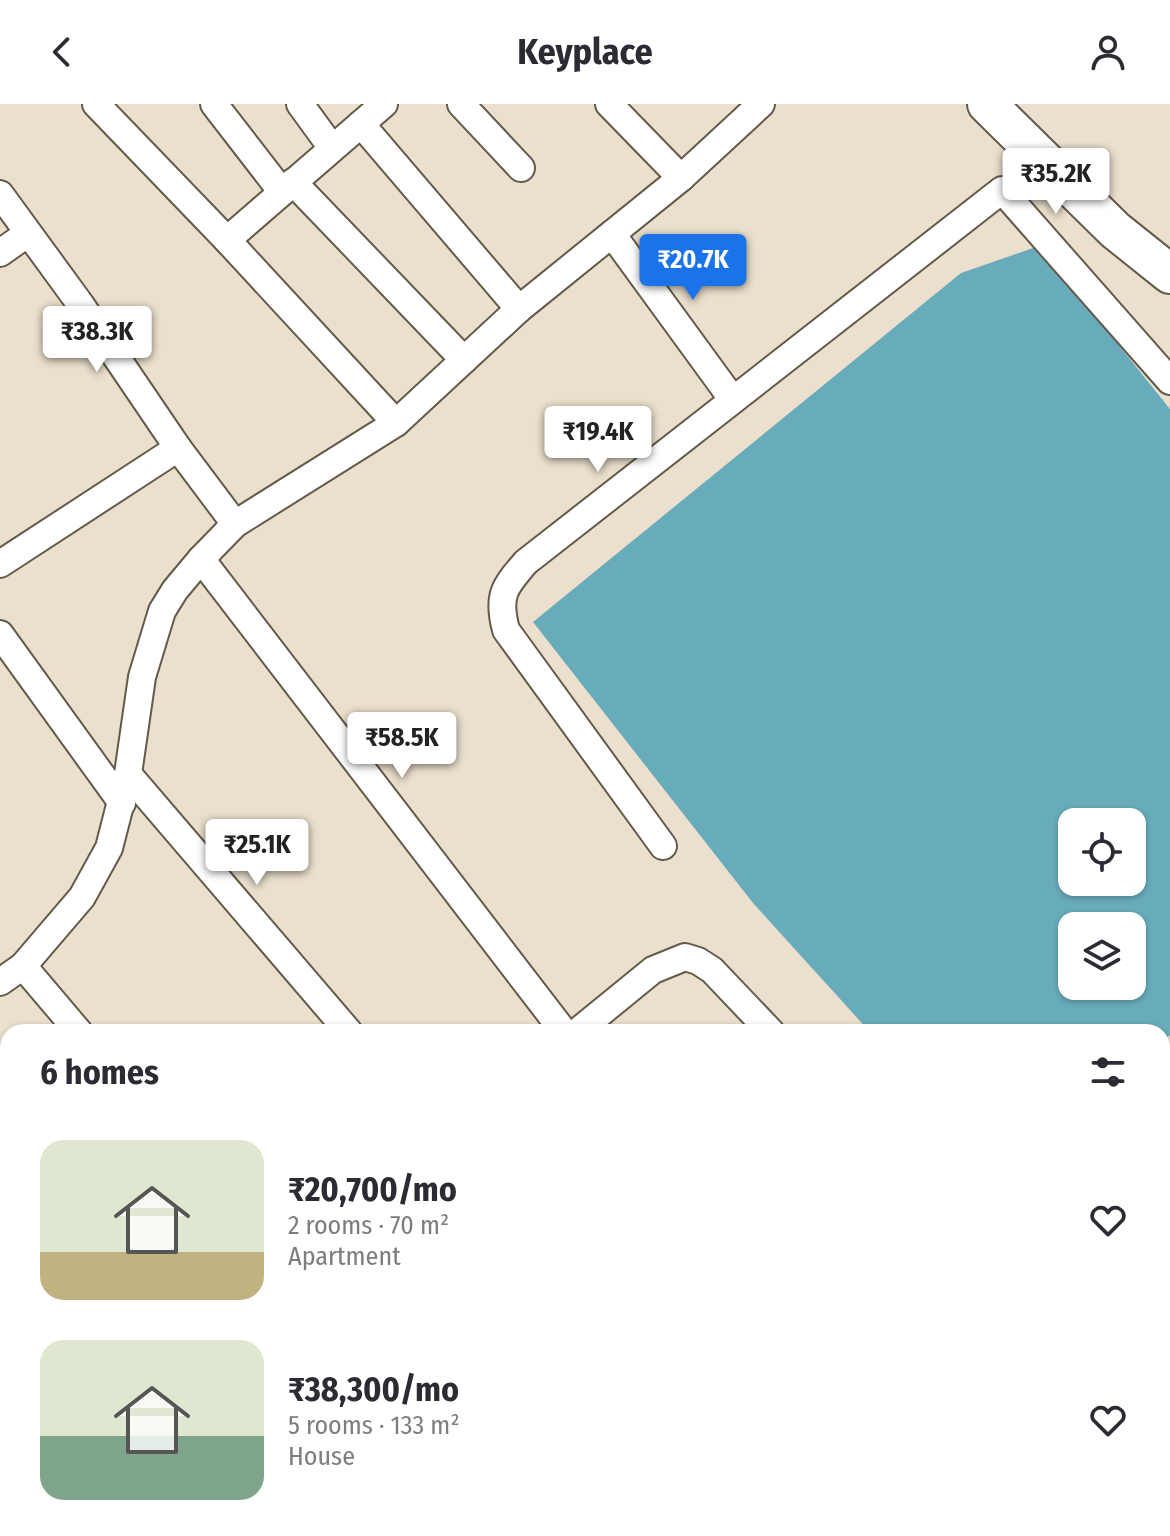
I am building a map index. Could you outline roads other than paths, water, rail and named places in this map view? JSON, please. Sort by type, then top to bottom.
[{"type":"main road","points":[[987,104],[1115,230],[1170,274]]},
{"type":"street","points":[[96,104],[396,423]]},
{"type":"street","points":[[214,104],[287,187],[464,360]]},
{"type":"street","points":[[300,104],[332,148]]},
{"type":"street","points":[[227,240],[384,104]]},
{"type":"street","points":[[461,104],[521,168]]},
{"type":"street","points":[[609,104],[681,178]]},
{"type":"street","points":[[0,982],[23,966],[82,897],[109,848],[128,774],[142,677],[162,611],[201,559],[235,524],[396,423],[519,309],[681,178],[761,104]]},
{"type":"street","points":[[361,124],[519,309]]},
{"type":"street","points":[[663,846],[506,630],[501,613],[502,595],[526,562],[1002,190],[1170,381]]},
{"type":"street","points":[[0,194],[235,524]]},
{"type":"street","points":[[0,253],[27,234]]},
{"type":"street","points":[[612,234],[733,400]]},
{"type":"street","points":[[0,564],[178,448]]},
{"type":"street","points":[[201,559],[558,1024]]},
{"type":"street","points":[[0,634],[122,803]]},
{"type":"street","points":[[128,774],[342,1024]]},
{"type":"street","points":[[587,1024],[653,970],[685,957],[712,970],[763,1024]]},
{"type":"street","points":[[23,966],[72,1024]]},
{"type":"water","points":[[1039,246],[1170,409],[1170,1024],[863,1024],[753,903],[533,622],[961,273]]}]
